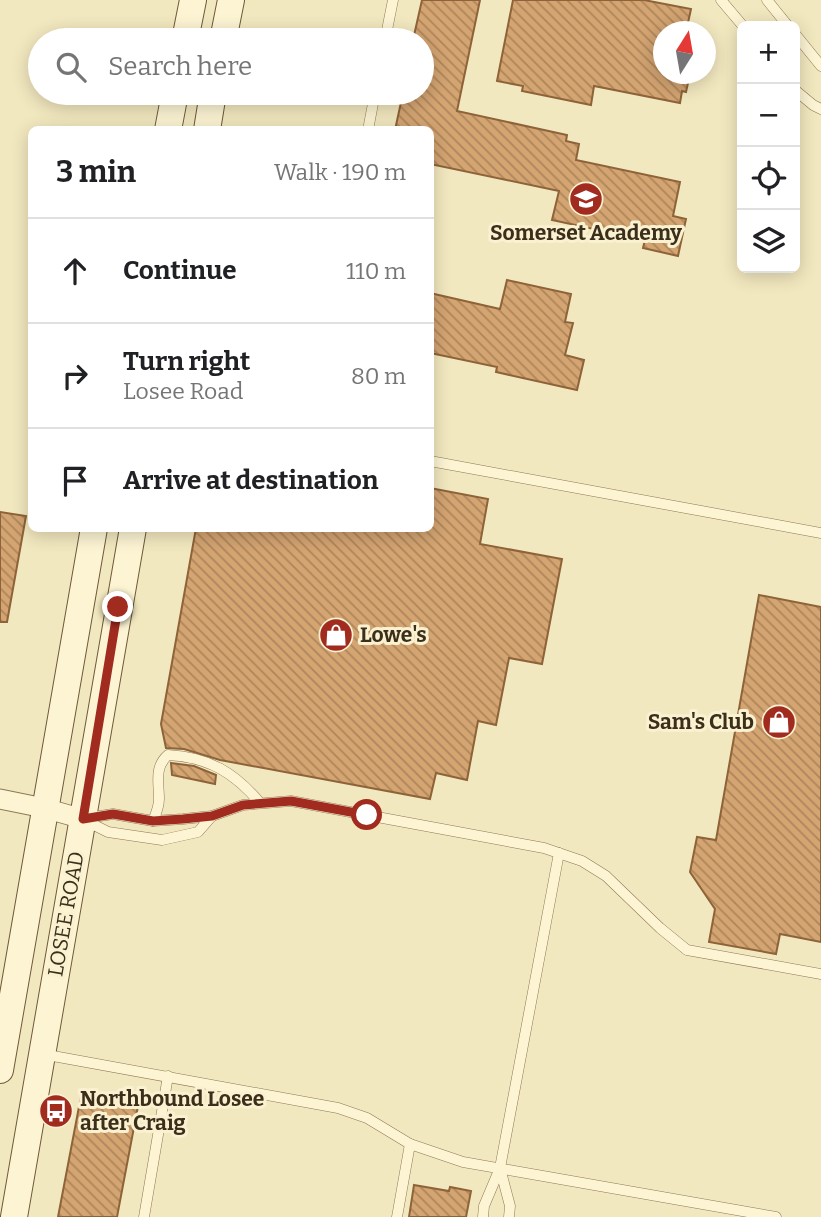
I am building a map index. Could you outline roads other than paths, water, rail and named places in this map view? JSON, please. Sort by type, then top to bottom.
[{"type":"main road","points":[[187,28],[193,0]]},
{"type":"main road","points":[[225,28],[231,0]]},
{"type":"main road","points":[[169,126],[173,105]]},
{"type":"main road","points":[[207,126],[211,105]]},
{"type":"main road","name":"LOSEE ROAD","points":[[0,1070],[5,1011],[93,532]]},
{"type":"main road","name":"LOSEE ROAD","points":[[14,1217],[132,532]]},
{"type":"street","points":[[0,799],[83,819]]},
{"type":"lane","points":[[387,28],[393,0]]},
{"type":"lane","points":[[722,0],[739,21]]},
{"type":"lane","points":[[767,0],[784,21]]},
{"type":"lane","points":[[800,40],[821,66]]},
{"type":"lane","points":[[800,95],[821,109]]},
{"type":"lane","points":[[369,126],[373,105]]},
{"type":"lane","points":[[434,462],[821,533]]},
{"type":"lane","points":[[153,821],[159,807],[158,771],[167,755],[197,760],[226,770],[247,787],[260,803]]},
{"type":"lane","points":[[83,819],[113,814],[153,821],[212,816],[243,805],[291,801],[544,848],[582,861],[606,876],[687,950],[821,974]]},
{"type":"lane","points":[[83,819],[108,832],[162,839],[198,832],[212,816]]},
{"type":"lane","points":[[483,1217],[484,1206],[500,1168],[559,853]]},
{"type":"lane","points":[[42,1054],[338,1108],[367,1118],[410,1144],[463,1161],[776,1217]]},
{"type":"lane","points":[[144,1217],[168,1076]]},
{"type":"lane","points":[[397,1217],[410,1144]]},
{"type":"lane","points":[[500,1168],[510,1206],[509,1217]]},
{"type":"place","name":"Somerset Academy","points":[[586,199]]},
{"type":"place","name":"Lowe's","points":[[336,635]]},
{"type":"place","name":"Sam's Club","points":[[779,722]]},
{"type":"place","name":"Northbound Losee after Craig","points":[[56,1111]]}]
